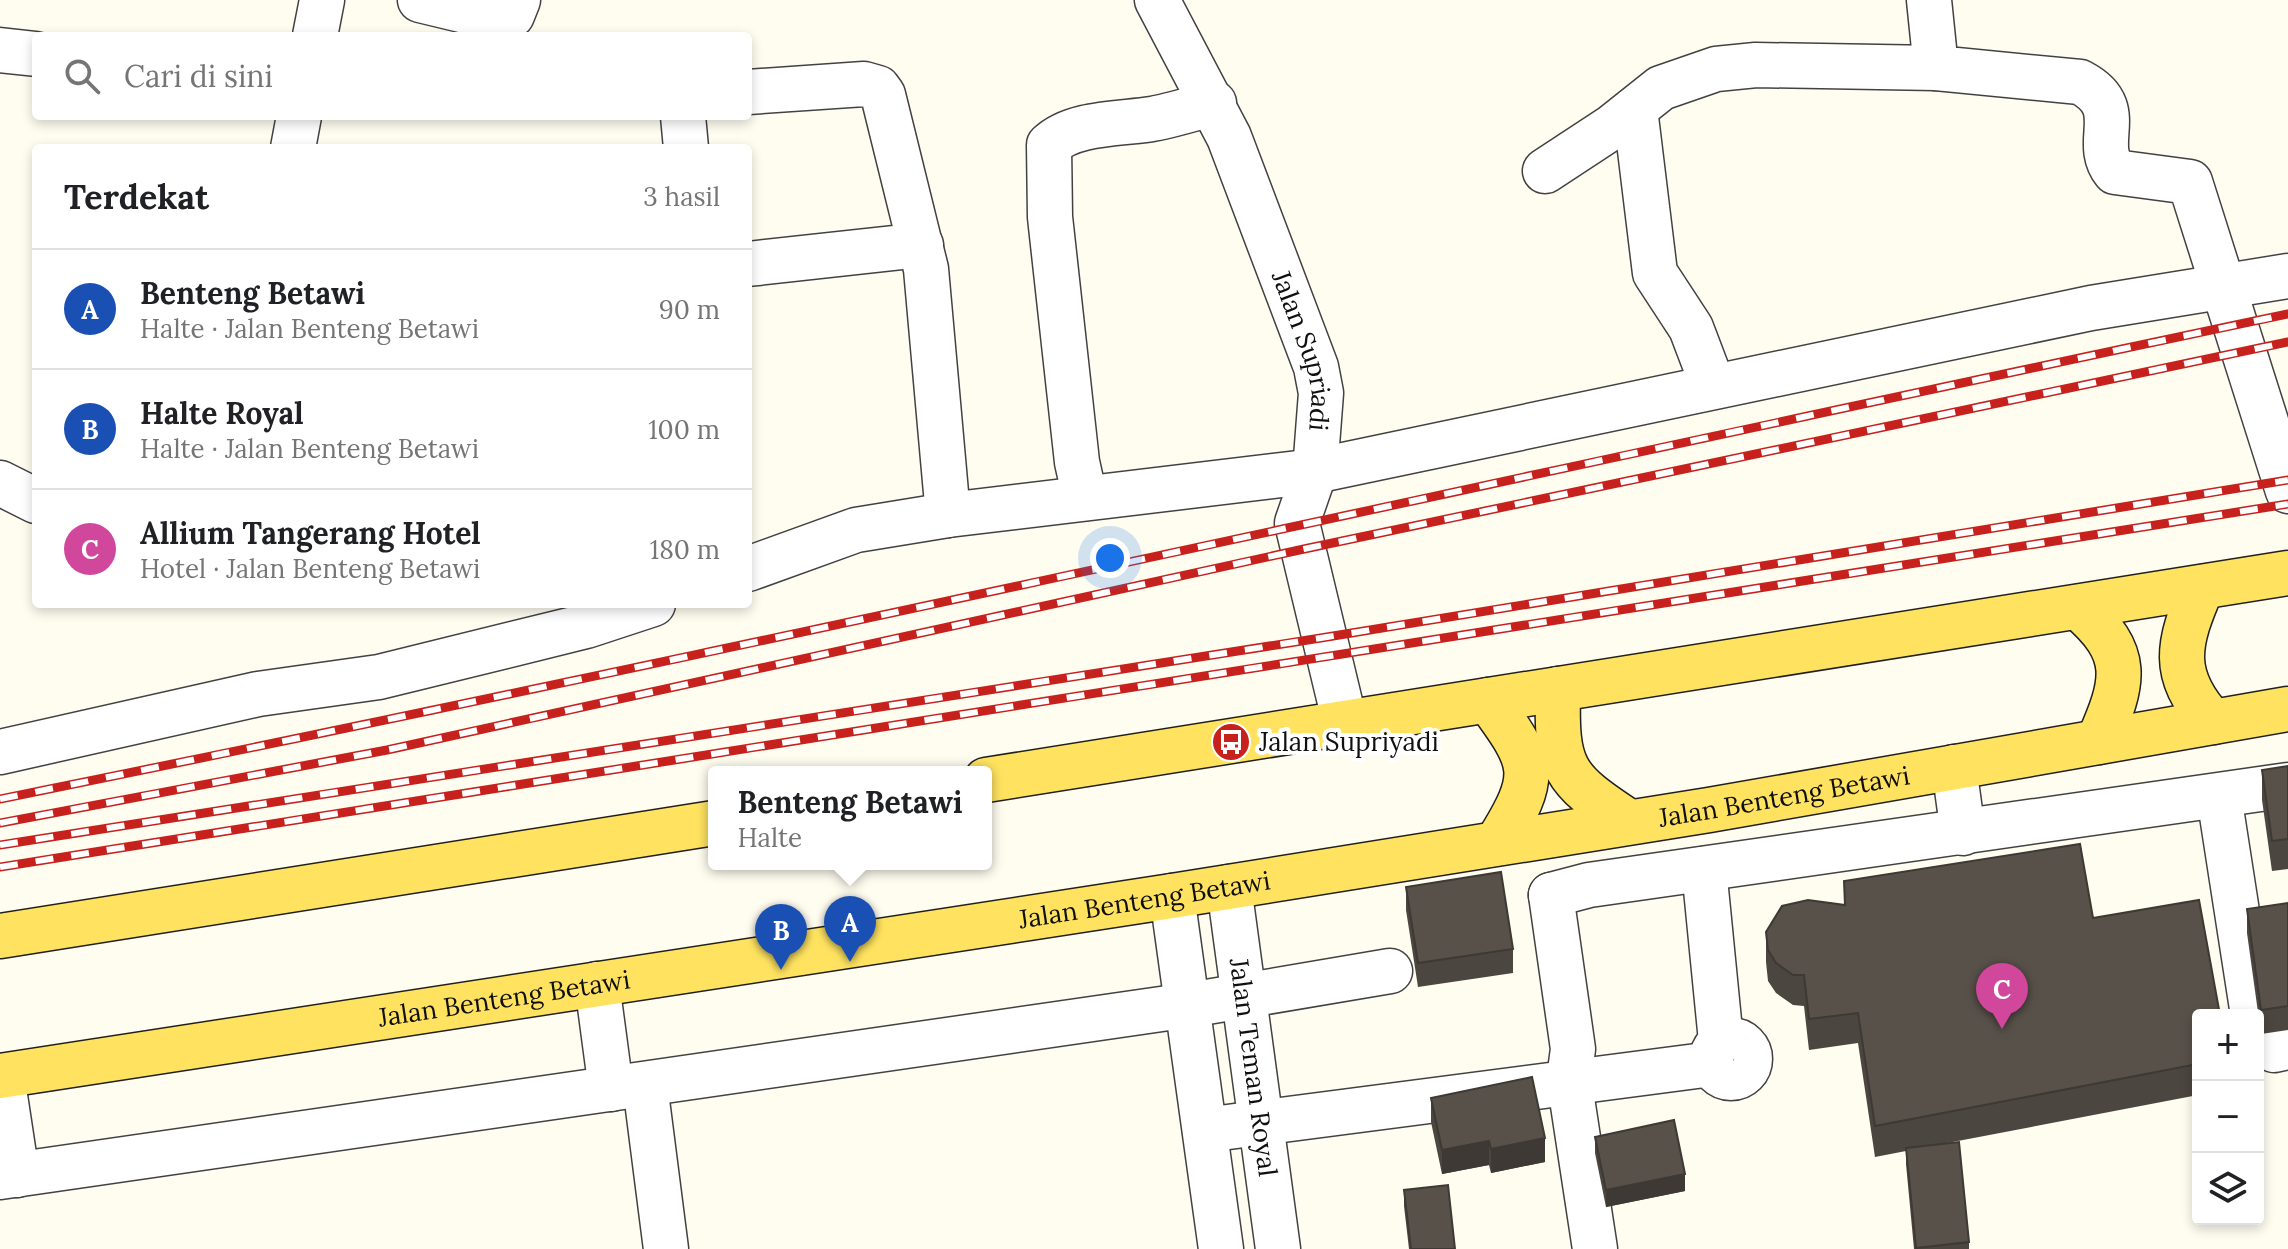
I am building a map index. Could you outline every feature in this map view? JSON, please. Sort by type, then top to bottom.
[{"type":"main road","points":[[992,779],[2288,573]]},
{"type":"main road","points":[[2202,587],[2182,645],[2183,677],[2196,703],[2213,722]]},
{"type":"main road","points":[[2078,607],[2104,629],[2117,657],[2119,682],[2114,707],[2098,742]]},
{"type":"main road","points":[[1558,689],[1558,749],[1567,773],[1589,796],[1629,822]]},
{"type":"main road","points":[[1488,700],[1524,751],[1527,771],[1526,790],[1518,811],[1497,843]]},
{"type":"main road","name":"Jalan Benteng Betawi","points":[[1,1076],[1229,887],[2288,709]]},
{"type":"main road","points":[[0,936],[708,824]]},
{"type":"street","points":[[316,32],[322,0]]},
{"type":"street","points":[[420,0],[503,20],[512,15],[518,0]]},
{"type":"street","name":"Jalan Supriadi","points":[[1157,0],[1214,103],[1316,367],[1321,393],[1315,471],[1297,523],[1345,723]]},
{"type":"street","points":[[1929,0],[1936,68]]},
{"type":"street","points":[[0,50],[32,54]]},
{"type":"street","points":[[1545,171],[1661,88],[1716,69],[1756,65],[1936,68],[2080,82],[2098,91],[2106,107],[2108,163],[2115,172],[2124,176],[2190,182],[2288,491]]},
{"type":"street","points":[[752,92],[864,84],[878,88],[883,95],[921,245],[948,515]]},
{"type":"street","points":[[1085,498],[1077,462],[1050,217],[1049,145],[1058,137],[1214,103]]},
{"type":"street","points":[[1635,109],[1655,273],[1691,328],[1713,386]]},
{"type":"street","points":[[294,144],[298,120]]},
{"type":"street","points":[[683,120],[686,144]]},
{"type":"street","points":[[752,264],[921,245]]},
{"type":"street","points":[[752,568],[856,530],[948,515],[1315,471],[2091,308],[2288,276]]},
{"type":"street","points":[[0,483],[32,499]]},
{"type":"street","points":[[0,752],[258,694],[379,677],[586,626],[641,608]]},
{"type":"street","points":[[1954,767],[1963,833]]},
{"type":"street","points":[[1570,890],[2288,785]]},
{"type":"street","points":[[2219,796],[2272,1037]]},
{"type":"street","points":[[1576,831],[1570,890],[1573,1049],[1569,1079],[1595,1249]]},
{"type":"street","points":[[1205,1130],[1569,1079],[1716,1053],[1704,869]]},
{"type":"street","name":"Jalan Teman Royal","points":[[1229,887],[1278,1249]]},
{"type":"street","points":[[1172,896],[1221,1249]]},
{"type":"street","points":[[1,1076],[8,1176],[1189,1005],[1390,971]]},
{"type":"street","points":[[597,984],[661,1206],[666,1249]]},
{"type":"street","points":[[1195,1050],[1251,1041]]},
{"type":"building","points":[[2288,766],[2288,839],[2272,841],[2262,770]]},
{"type":"building","points":[[2080,844],[2093,918],[2199,900],[2219,1009],[2192,1009],[2192,1065],[1875,1126],[1858,1013],[1809,1019],[1804,975],[1793,975],[1776,963],[1768,950],[1766,932],[1782,906],[1808,900],[1845,905],[1844,881]]},
{"type":"building","points":[[1501,872],[1513,949],[1418,963],[1406,887]]},
{"type":"building","points":[[2288,903],[2288,1006],[2261,1009],[2247,909]]},
{"type":"building","points":[[1532,1077],[1545,1138],[1491,1149],[1489,1141],[1442,1150],[1431,1098]]},
{"type":"building","points":[[1674,1120],[1685,1174],[1606,1190],[1595,1137]]},
{"type":"building","points":[[1959,1142],[1969,1242],[1916,1248],[1906,1148]]},
{"type":"building","points":[[1448,1185],[1455,1249],[1411,1249],[1404,1190]]},
{"type":"railway","points":[[0,799],[573,681],[2288,314]]},
{"type":"railway","points":[[0,823],[387,750],[1304,549],[2288,342]]},
{"type":"railway","points":[[0,845],[1327,637],[2288,480]]},
{"type":"railway","points":[[0,867],[2288,504]]},
{"type":"place","name":"Jalan Supriyadi","points":[[1231,742]]},
{"type":"place","name":"Benteng Betawi","points":[[850,962]]},
{"type":"place","name":"Halte Royal","points":[[781,970]]},
{"type":"place","name":"Allium Tangerang Hotel","points":[[2002,1029]]}]
